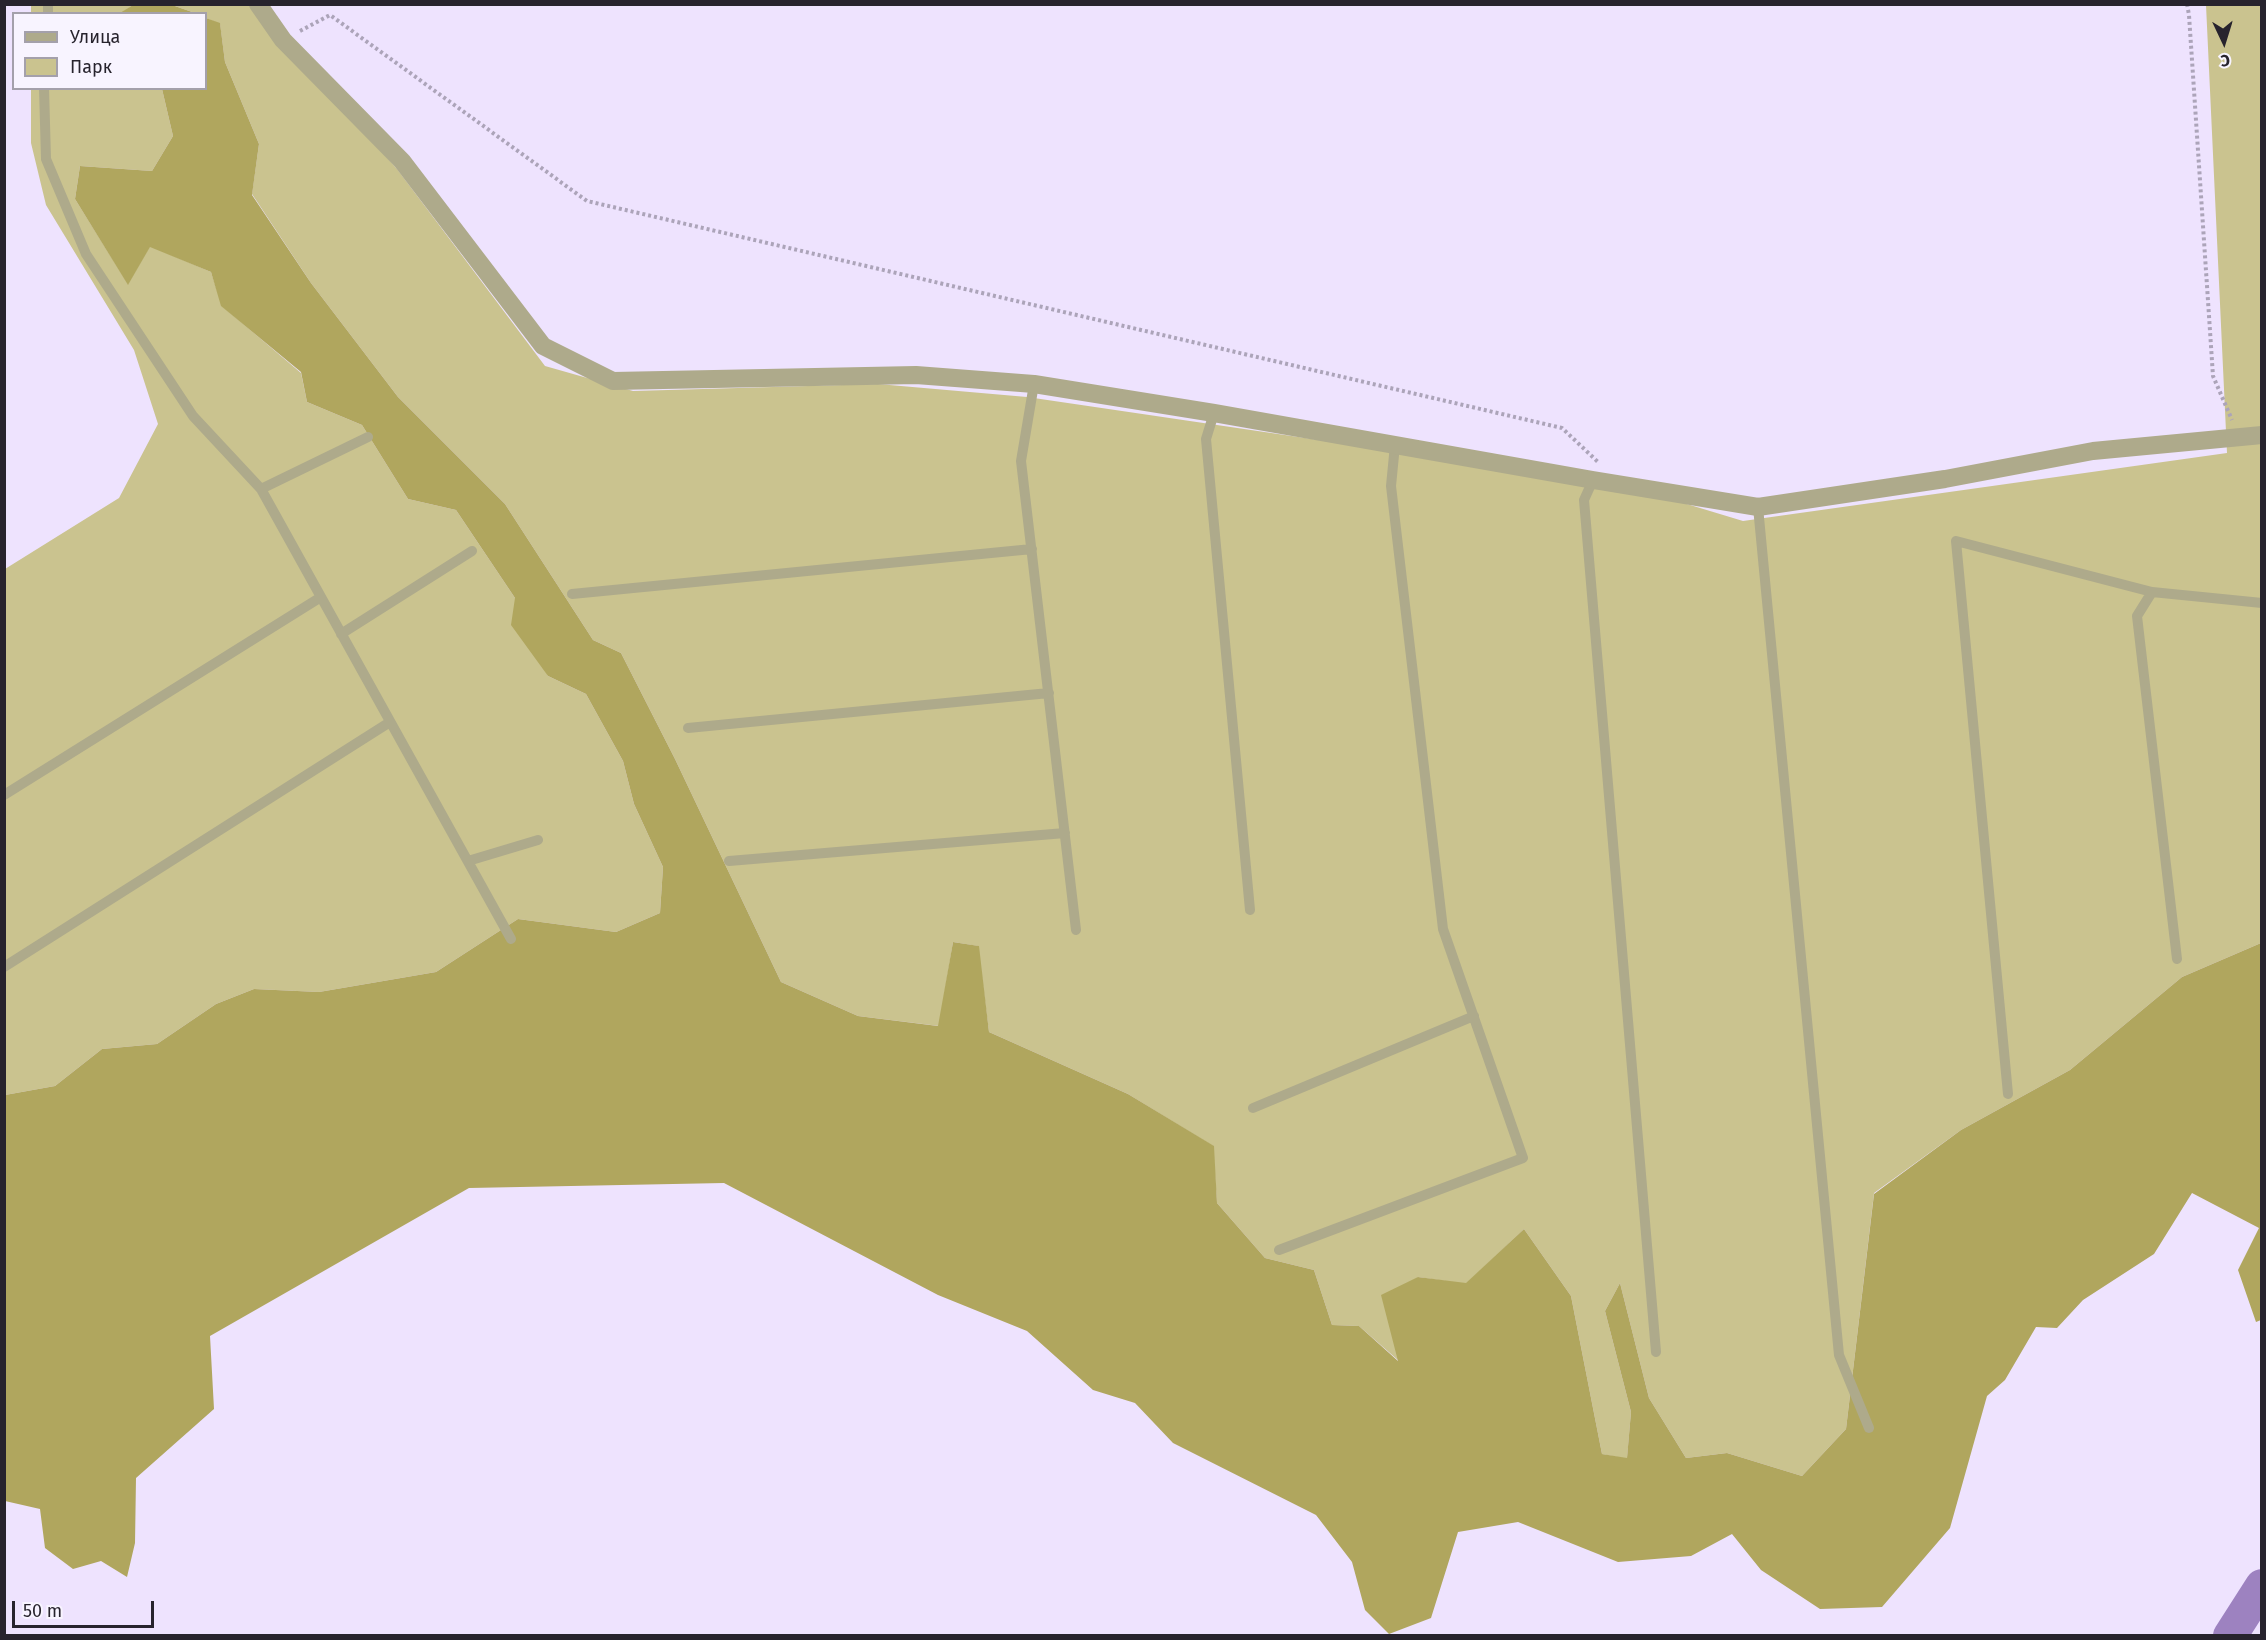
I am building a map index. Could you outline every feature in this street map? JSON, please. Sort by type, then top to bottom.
[{"type":"street","points":[[258,4],[283,40],[402,161],[543,346],[613,381],[916,375],[1034,384],[1395,445],[1597,472],[1758,507],[1945,479],[2093,451],[2262,435]]},
{"type":"lane","points":[[44,90],[46,159],[86,254],[193,416],[261,489],[511,939]]},
{"type":"lane","points":[[1034,384],[1021,461],[1076,930]]},
{"type":"lane","points":[[1214,413],[1206,439],[1250,910]]},
{"type":"lane","points":[[261,489],[368,437]]},
{"type":"lane","points":[[1279,1250],[1523,1158],[1443,929],[1391,486],[1395,445]]},
{"type":"lane","points":[[1597,472],[1584,500],[1656,1352]]},
{"type":"lane","points":[[1758,507],[1839,1355],[1869,1428]]},
{"type":"lane","points":[[2008,1094],[1956,541],[2152,592],[2262,603]]},
{"type":"lane","points":[[572,594],[1032,549]]},
{"type":"lane","points":[[341,634],[472,551]]},
{"type":"lane","points":[[2152,592],[2137,616],[2177,959]]},
{"type":"lane","points":[[4,795],[321,597]]},
{"type":"lane","points":[[688,728],[1048,693]]},
{"type":"lane","points":[[4,967],[390,722]]},
{"type":"lane","points":[[729,861],[1065,832]]},
{"type":"lane","points":[[468,861],[538,840]]},
{"type":"lane","points":[[1253,1108],[1473,1016]]},
{"type":"path","points":[[2187,4],[2213,376],[2239,437]]},
{"type":"path","points":[[283,40],[330,15],[586,201],[1562,428],[1597,472]]},
{"type":"green space","points":[[31,5],[133,5],[123,12],[31,12]]},
{"type":"green space","points":[[172,5],[253,5],[397,169],[545,366],[633,391],[878,384],[1027,397],[1624,485],[1743,521],[2227,453],[2206,5],[2261,5],[2261,943],[2182,977],[2070,1070],[1961,1130],[1874,1193],[1846,1429],[1802,1476],[1727,1453],[1686,1458],[1649,1398],[1620,1283],[1605,1311],[1631,1412],[1627,1459],[1602,1454],[1571,1296],[1524,1229],[1466,1284],[1418,1277],[1399,1361],[1359,1326],[1332,1325],[1314,1270],[1265,1258],[1217,1203],[1213,1146],[1128,1094],[989,1032],[978,946],[953,942],[939,1026],[858,1016],[781,982],[675,759],[621,653],[593,640],[505,504],[398,397],[311,283],[252,194],[259,144],[225,62],[220,24],[207,18],[207,12],[192,12]]},
{"type":"green space","points":[[31,90],[162,90],[173,136],[152,171],[80,166],[75,199],[128,284],[150,246],[211,272],[222,306],[301,373],[307,402],[362,425],[408,499],[456,510],[515,598],[548,676],[586,694],[623,761],[634,804],[663,867],[660,913],[616,932],[518,919],[436,972],[319,992],[254,989],[216,1004],[157,1044],[102,1049],[55,1086],[5,1095],[5,569],[119,498],[158,424],[134,350],[46,205],[31,143]]},
{"type":"shaded area","points":[[133,5],[172,5],[192,12],[122,12]]},
{"type":"shaded area","points":[[207,18],[220,23],[225,62],[259,144],[252,195],[311,283],[398,397],[505,504],[593,640],[621,653],[675,759],[781,982],[858,1016],[938,1026],[953,942],[979,946],[989,1032],[1128,1094],[1214,1146],[1217,1203],[1265,1258],[1314,1270],[1332,1325],[1359,1326],[1398,1361],[1381,1295],[1418,1277],[1466,1283],[1524,1229],[1571,1296],[1602,1454],[1627,1458],[1631,1412],[1605,1311],[1620,1283],[1649,1398],[1686,1458],[1727,1453],[1802,1476],[1846,1429],[1874,1194],[1961,1130],[2070,1070],[2182,977],[2261,943],[2261,1320],[2256,1322],[2238,1270],[2259,1228],[2192,1193],[2154,1254],[2083,1300],[2057,1328],[2036,1327],[2005,1380],[1987,1396],[1950,1528],[1882,1607],[1820,1609],[1761,1570],[1732,1534],[1691,1556],[1618,1562],[1518,1522],[1458,1532],[1431,1618],[1389,1634],[1365,1610],[1352,1562],[1316,1515],[1173,1443],[1135,1403],[1093,1390],[1027,1331],[938,1295],[724,1183],[469,1188],[210,1336],[214,1409],[136,1478],[135,1543],[127,1577],[101,1561],[73,1569],[45,1548],[40,1509],[5,1501],[5,1095],[55,1086],[102,1049],[157,1044],[216,1004],[254,989],[319,992],[436,972],[518,919],[616,932],[660,913],[663,867],[634,804],[623,761],[586,694],[548,676],[511,625],[515,598],[456,510],[408,499],[362,425],[307,402],[301,372],[221,306],[211,272],[150,247],[128,285],[75,199],[80,166],[152,171],[173,136],[162,90],[207,90]]},
{"type":"waterway","points":[[2230,1636],[2262,1586]]}]
